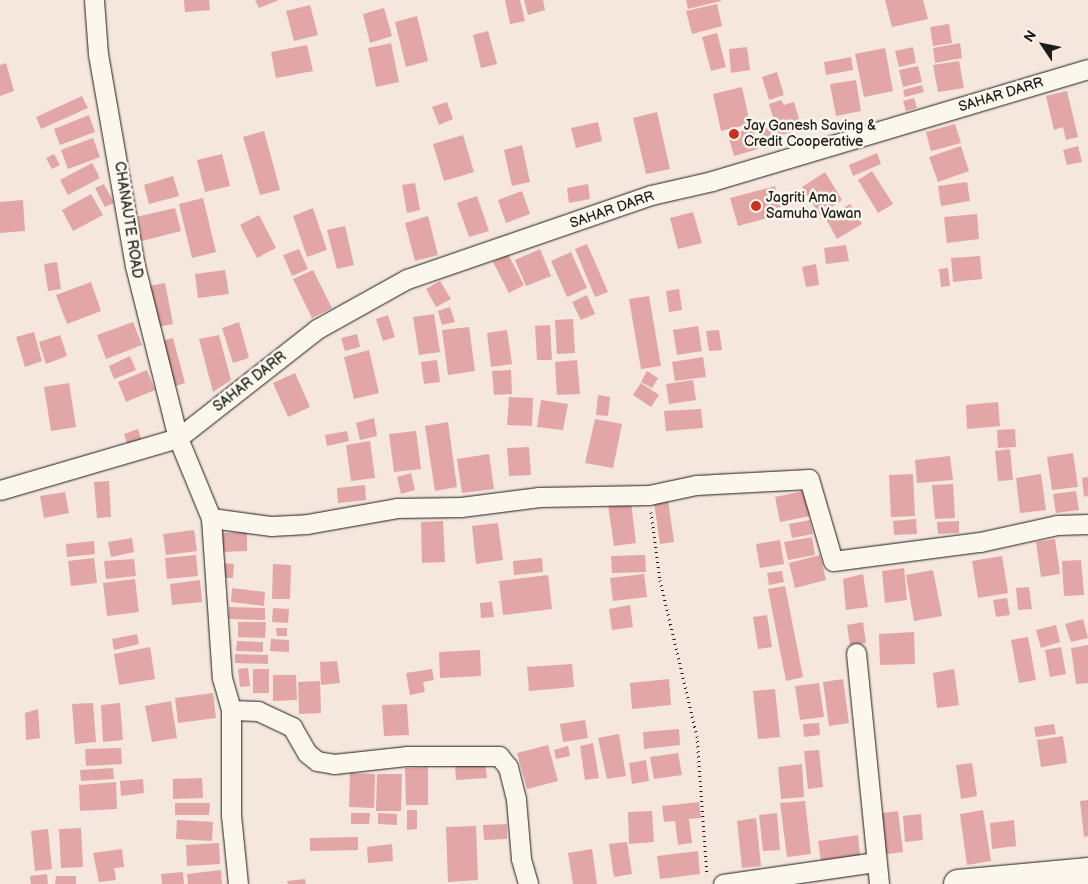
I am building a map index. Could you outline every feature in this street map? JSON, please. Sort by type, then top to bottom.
[{"type":"main road","points":[[958,884],[1088,872]]},
{"type":"street","name":"CHANAUTE ROAD","points":[[94,0],[98,54],[135,266],[178,438],[211,518],[222,678],[231,710],[231,816],[238,884]]},
{"type":"street","name":"SAHAR DARR","points":[[178,438],[317,330],[407,279],[651,195],[712,181],[1088,69]]},
{"type":"street","points":[[0,490],[178,438]]},
{"type":"street","points":[[211,518],[271,526],[307,524],[397,508],[461,507],[539,497],[648,494],[696,485],[809,479],[833,561],[980,542],[1057,525],[1088,524]]},
{"type":"street","points":[[856,654],[879,884]]},
{"type":"street","points":[[231,710],[258,711],[292,728],[307,753],[317,761],[334,764],[406,756],[499,756],[508,767],[516,799],[521,860],[528,884]]},
{"type":"street","points":[[724,884],[876,862]]},
{"type":"path","points":[[648,494],[660,580],[698,736],[707,884]]},
{"type":"building","points":[[184,0],[209,0],[210,10],[185,12]]},
{"type":"building","points":[[255,0],[279,0],[259,8]]},
{"type":"building","points":[[505,0],[520,0],[525,21],[510,24]]},
{"type":"building","points":[[524,0],[543,0],[545,10],[528,15]]},
{"type":"building","points":[[686,0],[721,0],[721,1],[688,9]]},
{"type":"building","points":[[885,0],[923,0],[928,19],[892,27]]},
{"type":"building","points":[[717,4],[722,26],[692,34],[686,11]]},
{"type":"building","points":[[310,5],[318,35],[294,41],[286,11]]},
{"type":"building","points":[[384,8],[392,36],[370,43],[363,14]]},
{"type":"building","points":[[417,16],[428,61],[406,67],[395,22]]},
{"type":"building","points":[[949,24],[952,43],[933,46],[930,27]]},
{"type":"building","points":[[488,31],[497,64],[481,68],[473,35]]},
{"type":"building","points":[[717,33],[726,67],[711,71],[702,37]]},
{"type":"building","points":[[391,43],[399,82],[376,87],[368,48]]},
{"type":"building","points":[[960,43],[962,58],[935,63],[933,48]]},
{"type":"building","points":[[307,45],[313,71],[276,78],[271,52]]},
{"type":"building","points":[[747,47],[750,70],[731,73],[729,49]]},
{"type":"building","points":[[913,47],[916,63],[899,67],[895,51]]},
{"type":"building","points":[[885,48],[893,91],[864,97],[855,54]]},
{"type":"building","points":[[851,57],[853,70],[826,75],[824,62]]},
{"type":"building","points":[[959,61],[964,88],[938,92],[933,65]]},
{"type":"building","points":[[6,63],[14,91],[0,96],[0,65]]},
{"type":"building","points":[[918,66],[922,82],[903,87],[899,70]]},
{"type":"building","points":[[777,72],[784,95],[769,100],[762,77]]},
{"type":"building","points":[[856,80],[861,111],[836,116],[830,84]]},
{"type":"building","points":[[922,85],[924,92],[905,97],[903,90]]},
{"type":"building","points":[[742,87],[750,124],[721,131],[713,94]]},
{"type":"building","points":[[1067,91],[1078,137],[1066,140],[1063,127],[1054,130],[1046,96]]},
{"type":"building","points":[[82,96],[88,108],[41,129],[36,117]]},
{"type":"building","points":[[914,98],[917,108],[906,111],[903,101]]},
{"type":"building","points":[[781,100],[784,105],[794,102],[802,129],[779,136],[769,104]]},
{"type":"building","points":[[447,102],[453,119],[439,125],[432,107]]},
{"type":"building","points":[[657,112],[670,169],[646,174],[633,118]]},
{"type":"building","points":[[89,115],[95,132],[60,145],[54,129]]},
{"type":"building","points":[[598,122],[602,141],[576,148],[571,128]]},
{"type":"building","points":[[955,124],[961,143],[931,151],[926,132]]},
{"type":"building","points":[[774,125],[779,144],[764,149],[759,130]]},
{"type":"building","points":[[753,128],[758,149],[734,156],[728,135]]},
{"type":"building","points":[[264,131],[280,190],[260,195],[243,137]]},
{"type":"building","points":[[463,135],[474,172],[444,181],[433,144]]},
{"type":"building","points":[[93,138],[100,157],[68,169],[61,150]]},
{"type":"building","points":[[522,145],[530,182],[512,186],[504,150]]},
{"type":"building","points":[[961,146],[969,171],[938,182],[929,157]]},
{"type":"building","points":[[1078,146],[1082,162],[1067,165],[1063,150]]},
{"type":"building","points":[[877,153],[881,164],[853,176],[849,165]]},
{"type":"building","points":[[54,154],[60,165],[52,169],[46,158]]},
{"type":"building","points":[[222,154],[230,186],[205,192],[197,160]]},
{"type":"building","points":[[92,163],[100,178],[68,195],[60,180]]},
{"type":"building","points":[[872,171],[893,204],[878,213],[858,180]]},
{"type":"building","points":[[825,172],[842,200],[820,215],[802,187]]},
{"type":"building","points":[[173,176],[179,196],[149,204],[144,185]]},
{"type":"building","points":[[967,182],[970,201],[941,206],[938,186]]},
{"type":"building","points":[[415,183],[420,210],[407,213],[402,185]]},
{"type":"building","points":[[104,184],[114,203],[105,207],[95,188]]},
{"type":"building","points":[[588,184],[590,199],[569,203],[567,188]]},
{"type":"building","name":"Jagriti Ama Samuha Vawan","points":[[775,186],[782,214],[738,226],[730,198]]},
{"type":"building","points":[[522,191],[530,214],[506,223],[498,200]]},
{"type":"building","points":[[91,194],[103,215],[73,231],[62,210]]},
{"type":"building","points":[[477,196],[489,231],[469,237],[457,203]]},
{"type":"building","points":[[203,198],[216,252],[192,258],[179,204]]},
{"type":"building","points":[[23,200],[25,231],[0,233],[0,202]]},
{"type":"building","points":[[850,204],[862,224],[837,239],[826,219]]},
{"type":"building","points":[[175,208],[181,231],[142,241],[136,217]]},
{"type":"building","points":[[313,208],[327,250],[307,257],[293,216]]},
{"type":"building","points":[[693,212],[702,243],[678,249],[670,218]]},
{"type":"building","points":[[977,214],[979,239],[947,243],[944,217]]},
{"type":"building","points":[[259,215],[276,248],[257,258],[240,225]]},
{"type":"building","points":[[428,216],[438,255],[415,261],[405,223]]},
{"type":"building","points":[[345,226],[354,265],[337,269],[327,230]]},
{"type":"building","points":[[587,244],[608,292],[595,297],[575,249]]},
{"type":"building","points":[[846,245],[849,261],[826,264],[824,248]]},
{"type":"building","points":[[299,249],[308,269],[292,276],[283,255]]},
{"type":"building","points":[[540,249],[551,276],[526,286],[515,260]]},
{"type":"building","points":[[571,252],[587,288],[567,297],[551,261]]},
{"type":"building","points":[[508,254],[524,285],[509,293],[493,262]]},
{"type":"building","points":[[980,256],[982,279],[953,282],[951,258]]},
{"type":"building","points":[[57,262],[61,289],[48,291],[44,264]]},
{"type":"building","points":[[816,264],[819,285],[806,287],[802,267]]},
{"type":"building","points":[[948,268],[950,286],[941,287],[939,269]]},
{"type":"building","points":[[225,270],[229,294],[198,298],[195,274]]},
{"type":"building","points":[[313,270],[332,308],[312,318],[293,279]]},
{"type":"building","points":[[440,281],[451,299],[436,307],[426,289]]},
{"type":"building","points":[[91,282],[101,311],[67,324],[56,295]]},
{"type":"building","points":[[165,283],[173,324],[157,327],[149,286]]},
{"type":"building","points":[[679,289],[682,310],[669,312],[666,291]]},
{"type":"building","points":[[587,295],[595,314],[581,320],[572,302]]},
{"type":"building","points":[[649,296],[661,366],[641,369],[629,299]]},
{"type":"building","points":[[450,307],[455,322],[442,325],[438,311]]},
{"type":"building","points":[[434,314],[440,352],[419,355],[413,317]]},
{"type":"building","points":[[388,315],[395,337],[383,341],[376,319]]},
{"type":"building","points":[[573,319],[575,353],[557,354],[555,320]]},
{"type":"building","points":[[133,322],[142,345],[106,359],[97,335]]},
{"type":"building","points":[[239,322],[249,358],[233,363],[222,328]]},
{"type":"building","points":[[550,325],[552,360],[537,360],[535,326]]},
{"type":"building","points":[[698,326],[702,351],[677,355],[673,330]]},
{"type":"building","points":[[469,327],[475,371],[448,375],[442,330]]},
{"type":"building","points":[[507,330],[512,364],[491,367],[487,333]]},
{"type":"building","points":[[719,330],[722,350],[709,351],[706,331]]},
{"type":"building","points":[[34,332],[42,361],[25,367],[16,337]]},
{"type":"building","points":[[357,334],[360,347],[345,351],[341,338]]},
{"type":"building","points":[[60,335],[67,356],[46,364],[39,342]]},
{"type":"building","points":[[219,335],[231,380],[213,392],[199,339]]},
{"type":"building","points":[[173,338],[185,383],[173,387],[161,341]]},
{"type":"building","points":[[369,350],[379,393],[354,399],[344,357]]},
{"type":"building","points":[[130,356],[136,370],[114,379],[109,366]]},
{"type":"building","points":[[703,357],[706,377],[675,381],[672,362]]},
{"type":"building","points":[[437,360],[440,382],[424,384],[421,362]]},
{"type":"building","points":[[577,360],[580,394],[557,395],[555,362]]},
{"type":"building","points":[[147,370],[155,390],[126,402],[118,382]]},
{"type":"building","points":[[511,370],[512,394],[494,395],[492,371]]},
{"type":"building","points":[[647,371],[658,378],[652,388],[641,382]]},
{"type":"building","points":[[295,373],[310,407],[288,417],[273,383]]},
{"type":"building","points":[[693,380],[696,400],[669,404],[666,384]]},
{"type":"building","points":[[69,383],[76,427],[51,431],[44,387]]},
{"type":"building","points":[[641,383],[659,395],[651,407],[633,395]]},
{"type":"building","points":[[598,395],[610,397],[608,416],[596,415]]},
{"type":"building","points":[[509,397],[533,398],[532,426],[507,425]]},
{"type":"building","points":[[541,400],[568,404],[563,430],[537,427]]},
{"type":"building","points":[[998,402],[1000,426],[967,429],[966,405]]},
{"type":"building","points":[[701,409],[703,428],[666,431],[664,411]]},
{"type":"building","points":[[374,418],[377,436],[360,440],[356,423]]},
{"type":"building","points":[[595,419],[622,424],[613,468],[585,463]]},
{"type":"building","points":[[448,422],[457,487],[435,491],[425,426]]},
{"type":"building","points":[[138,429],[142,442],[128,447],[124,434]]},
{"type":"building","points":[[1015,429],[1016,447],[998,448],[997,430]]},
{"type":"building","points":[[347,431],[349,441],[327,446],[325,435]]},
{"type":"building","points":[[416,431],[421,469],[394,472],[389,434]]},
{"type":"building","points":[[370,441],[375,478],[351,481],[346,445]]},
{"type":"building","points":[[529,447],[531,475],[509,476],[507,448]]},
{"type":"building","points":[[1010,449],[1013,480],[998,481],[995,451]]},
{"type":"building","points":[[1073,453],[1078,487],[1052,490],[1047,457]]},
{"type":"building","points":[[489,454],[494,489],[462,493],[457,459]]},
{"type":"building","points":[[950,456],[953,480],[917,483],[915,460]]},
{"type":"building","points":[[411,473],[415,490],[401,494],[397,477]]},
{"type":"building","points":[[913,474],[915,516],[891,517],[889,475]]},
{"type":"building","points":[[1041,474],[1046,510],[1020,513],[1016,478]]},
{"type":"building","points":[[1088,477],[1088,496],[1084,497],[1082,478]]},
{"type":"building","points":[[109,481],[111,517],[97,518],[94,482]]},
{"type":"building","points":[[953,484],[955,518],[935,519],[932,485]]},
{"type":"building","points":[[365,485],[366,500],[338,503],[337,488]]},
{"type":"building","points":[[804,491],[810,516],[780,522],[775,497]]},
{"type":"building","points":[[1076,491],[1079,510],[1056,513],[1053,494]]},
{"type":"building","points":[[65,492],[69,513],[44,518],[40,496]]},
{"type":"building","points":[[668,500],[674,542],[660,544],[654,502]]},
{"type":"building","points":[[631,503],[636,543],[614,546],[608,505]]},
{"type":"building","points":[[916,519],[917,534],[894,535],[893,521]]},
{"type":"building","points":[[810,520],[813,534],[792,538],[789,524]]},
{"type":"building","points":[[443,521],[445,562],[422,563],[421,522]]},
{"type":"building","points":[[959,521],[959,533],[938,534],[937,522]]},
{"type":"building","points":[[498,523],[503,560],[476,564],[472,526]]},
{"type":"building","points":[[194,530],[197,551],[166,555],[163,534]]},
{"type":"building","points":[[247,532],[247,551],[221,552],[221,533]]},
{"type":"building","points":[[812,537],[815,555],[788,560],[784,542]]},
{"type":"building","points":[[132,538],[134,552],[111,557],[108,542]]},
{"type":"building","points":[[1055,539],[1060,574],[1041,577],[1036,542]]},
{"type":"building","points":[[780,540],[784,564],[760,568],[756,544]]},
{"type":"building","points":[[94,541],[95,554],[67,557],[66,544]]},
{"type":"building","points":[[196,555],[198,576],[167,579],[165,558]]},
{"type":"building","points":[[645,555],[646,572],[612,573],[611,556]]},
{"type":"building","points":[[820,555],[826,580],[795,588],[789,563]]},
{"type":"building","points":[[1002,556],[1008,593],[978,598],[972,561]]},
{"type":"building","points":[[94,558],[97,583],[71,586],[68,561]]},
{"type":"building","points":[[542,558],[543,572],[514,575],[513,561]]},
{"type":"building","points":[[134,559],[136,576],[106,579],[104,561]]},
{"type":"building","points":[[1081,560],[1084,595],[1064,596],[1062,561]]},
{"type":"building","points":[[222,563],[234,564],[233,578],[221,578]]},
{"type":"building","points":[[273,564],[291,565],[290,599],[272,599]]},
{"type":"building","points":[[904,568],[907,600],[885,603],[882,571]]},
{"type":"building","points":[[933,570],[942,616],[914,621],[906,575]]},
{"type":"building","points":[[782,571],[784,582],[769,585],[767,573]]},
{"type":"building","points":[[644,574],[647,597],[613,601],[610,578]]},
{"type":"building","points":[[863,574],[868,607],[846,610],[843,579]]},
{"type":"building","points":[[548,575],[552,609],[503,615],[499,581]]},
{"type":"building","points":[[135,579],[139,612],[107,616],[103,583]]},
{"type":"building","points":[[200,580],[202,602],[172,605],[170,584]]},
{"type":"building","points":[[785,586],[803,677],[786,681],[768,589]]},
{"type":"building","points":[[1029,587],[1032,609],[1018,610],[1016,588]]},
{"type":"building","points":[[232,588],[265,592],[264,606],[231,602]]},
{"type":"building","points":[[1007,598],[1010,615],[996,617],[993,600]]},
{"type":"building","points":[[492,602],[494,617],[481,618],[480,603]]},
{"type":"building","points":[[630,605],[633,627],[612,630],[609,609]]},
{"type":"building","points":[[229,607],[265,608],[265,620],[229,619]]},
{"type":"building","points":[[273,608],[289,609],[288,623],[272,622]]},
{"type":"building","points":[[767,615],[772,647],[758,649],[753,617]]},
{"type":"building","points":[[1083,619],[1088,638],[1071,642],[1065,624]]},
{"type":"building","points":[[238,622],[266,622],[265,638],[238,637]]},
{"type":"building","points":[[863,622],[866,643],[850,645],[847,625]]},
{"type":"building","points":[[1056,625],[1060,642],[1041,648],[1036,630]]},
{"type":"building","points":[[276,628],[287,628],[287,636],[277,636]]},
{"type":"building","points":[[914,632],[915,664],[880,665],[879,634]]},
{"type":"building","points":[[137,634],[139,644],[114,650],[112,639]]},
{"type":"building","points":[[1028,637],[1036,680],[1019,683],[1011,640]]},
{"type":"building","points":[[271,639],[289,640],[289,652],[270,651]]},
{"type":"building","points":[[237,641],[263,642],[263,652],[236,651]]},
{"type":"building","points":[[1088,645],[1088,683],[1076,684],[1071,648]]},
{"type":"building","points":[[150,647],[155,679],[119,685],[114,654]]},
{"type":"building","points":[[1061,647],[1066,674],[1050,677],[1045,650]]},
{"type":"building","points":[[480,650],[481,676],[440,678],[439,652]]},
{"type":"building","points":[[235,654],[268,655],[268,664],[235,663]]},
{"type":"building","points":[[337,661],[340,683],[321,685],[320,662]]},
{"type":"building","points":[[572,664],[574,687],[529,691],[527,667]]},
{"type":"building","points":[[248,668],[250,686],[240,687],[238,669]]},
{"type":"building","points":[[253,669],[269,669],[269,693],[253,693]]},
{"type":"building","points":[[432,669],[434,680],[423,682],[425,692],[410,695],[406,673]]},
{"type":"building","points":[[954,669],[959,705],[937,708],[933,673]]},
{"type":"building","points":[[273,675],[296,675],[297,700],[273,701]]},
{"type":"building","points":[[669,679],[671,705],[632,709],[630,683]]},
{"type":"building","points":[[843,679],[849,723],[829,726],[823,682]]},
{"type":"building","points":[[320,681],[321,713],[299,714],[298,682]]},
{"type":"building","points":[[819,683],[824,717],[800,720],[795,686]]},
{"type":"building","points":[[775,689],[780,737],[758,739],[753,691]]},
{"type":"building","points":[[213,693],[216,718],[178,723],[175,698]]},
{"type":"building","points":[[171,701],[177,738],[152,742],[145,706]]},
{"type":"building","points":[[93,703],[96,742],[75,744],[72,704]]},
{"type":"building","points":[[120,703],[123,740],[103,742],[101,705]]},
{"type":"building","points":[[407,704],[409,735],[384,736],[382,705]]},
{"type":"building","points":[[38,709],[40,738],[26,740],[25,713]]},
{"type":"building","points":[[585,720],[588,738],[563,742],[560,724]]},
{"type":"building","points":[[819,723],[820,735],[804,737],[803,724]]},
{"type":"building","points":[[1054,724],[1056,734],[1036,737],[1034,727]]},
{"type":"building","points":[[679,729],[680,745],[644,749],[643,732]]},
{"type":"building","points":[[619,734],[626,776],[607,779],[598,738]]},
{"type":"building","points":[[1063,736],[1067,763],[1041,767],[1037,740]]},
{"type":"building","points":[[593,743],[599,778],[585,780],[580,746]]},
{"type":"building","points":[[548,745],[558,781],[527,789],[517,753]]},
{"type":"building","points":[[568,746],[570,756],[556,759],[554,750]]},
{"type":"building","points":[[121,748],[122,764],[86,766],[85,749]]},
{"type":"building","points":[[819,750],[823,787],[808,789],[804,751]]},
{"type":"building","points":[[678,753],[682,775],[654,779],[650,757]]},
{"type":"building","points":[[646,760],[649,781],[632,784],[629,763]]},
{"type":"building","points":[[485,762],[487,778],[456,780],[455,764]]},
{"type":"building","points":[[972,763],[977,796],[961,799],[956,765]]},
{"type":"building","points":[[802,764],[804,797],[781,799],[778,767]]},
{"type":"building","points":[[428,767],[428,805],[406,805],[405,768]]},
{"type":"building","points":[[113,768],[114,779],[81,781],[80,770]]},
{"type":"building","points":[[350,773],[375,774],[374,808],[349,807]]},
{"type":"building","points":[[377,774],[402,774],[401,811],[376,811]]},
{"type":"building","points":[[202,778],[203,798],[173,799],[173,779]]},
{"type":"building","points":[[143,779],[144,793],[121,796],[120,781]]},
{"type":"building","points":[[116,782],[117,809],[80,811],[79,785]]},
{"type":"building","points":[[1088,800],[1088,836],[1084,837],[1080,801]]},
{"type":"building","points":[[805,801],[811,854],[787,857],[780,803]]},
{"type":"building","points":[[699,802],[701,818],[689,819],[692,843],[678,845],[675,821],[664,822],[662,806]]},
{"type":"building","points":[[175,803],[210,803],[209,815],[175,815]]},
{"type":"building","points":[[407,810],[417,810],[417,829],[407,830]]},
{"type":"building","points":[[983,810],[991,861],[967,865],[960,814]]},
{"type":"building","points":[[652,811],[654,842],[629,844],[628,812]]},
{"type":"building","points":[[898,811],[903,852],[880,855],[874,814]]},
{"type":"building","points":[[351,813],[370,813],[369,824],[351,824]]},
{"type":"building","points":[[378,813],[397,814],[397,825],[378,824]]},
{"type":"building","points":[[777,813],[780,850],[763,851],[759,815]]},
{"type":"building","points":[[921,814],[923,840],[905,842],[903,816]]},
{"type":"building","points":[[756,818],[761,866],[742,868],[737,821]]},
{"type":"building","points":[[177,820],[213,822],[212,841],[176,839]]},
{"type":"building","points":[[1014,820],[1016,846],[992,849],[990,823]]},
{"type":"building","points":[[507,824],[507,839],[484,840],[483,825]]},
{"type":"building","points":[[476,826],[478,880],[448,882],[446,827]]},
{"type":"building","points":[[81,828],[83,867],[61,868],[59,829]]},
{"type":"building","points":[[48,829],[52,869],[35,871],[31,831]]},
{"type":"building","points":[[858,835],[860,855],[821,861],[818,841]]},
{"type":"building","points":[[358,837],[358,850],[310,851],[310,838]]},
{"type":"building","points":[[627,842],[632,874],[614,877],[609,844]]},
{"type":"building","points":[[219,843],[220,864],[187,866],[186,845]]},
{"type":"building","points":[[392,844],[393,861],[368,863],[367,847]]},
{"type":"building","points":[[122,849],[124,867],[114,868],[116,880],[99,882],[93,853]]},
{"type":"building","points":[[592,849],[597,884],[573,884],[568,853]]},
{"type":"building","points":[[698,851],[700,874],[660,879],[657,856]]},
{"type":"building","points":[[221,870],[222,884],[188,884],[187,874]]},
{"type":"building","points":[[183,872],[184,884],[162,884],[161,874]]},
{"type":"building","points":[[47,874],[48,884],[31,884],[30,876]]},
{"type":"building","points":[[56,876],[76,876],[76,884],[55,884]]},
{"type":"building","points":[[305,879],[306,884],[288,884],[287,881]]},
{"type":"place","name":"Jay Ganesh Saving & Credit Cooperative","points":[[734,134]]},
{"type":"place","name":"Jagriti Ama Samuha Vawan","points":[[756,206]]}]
